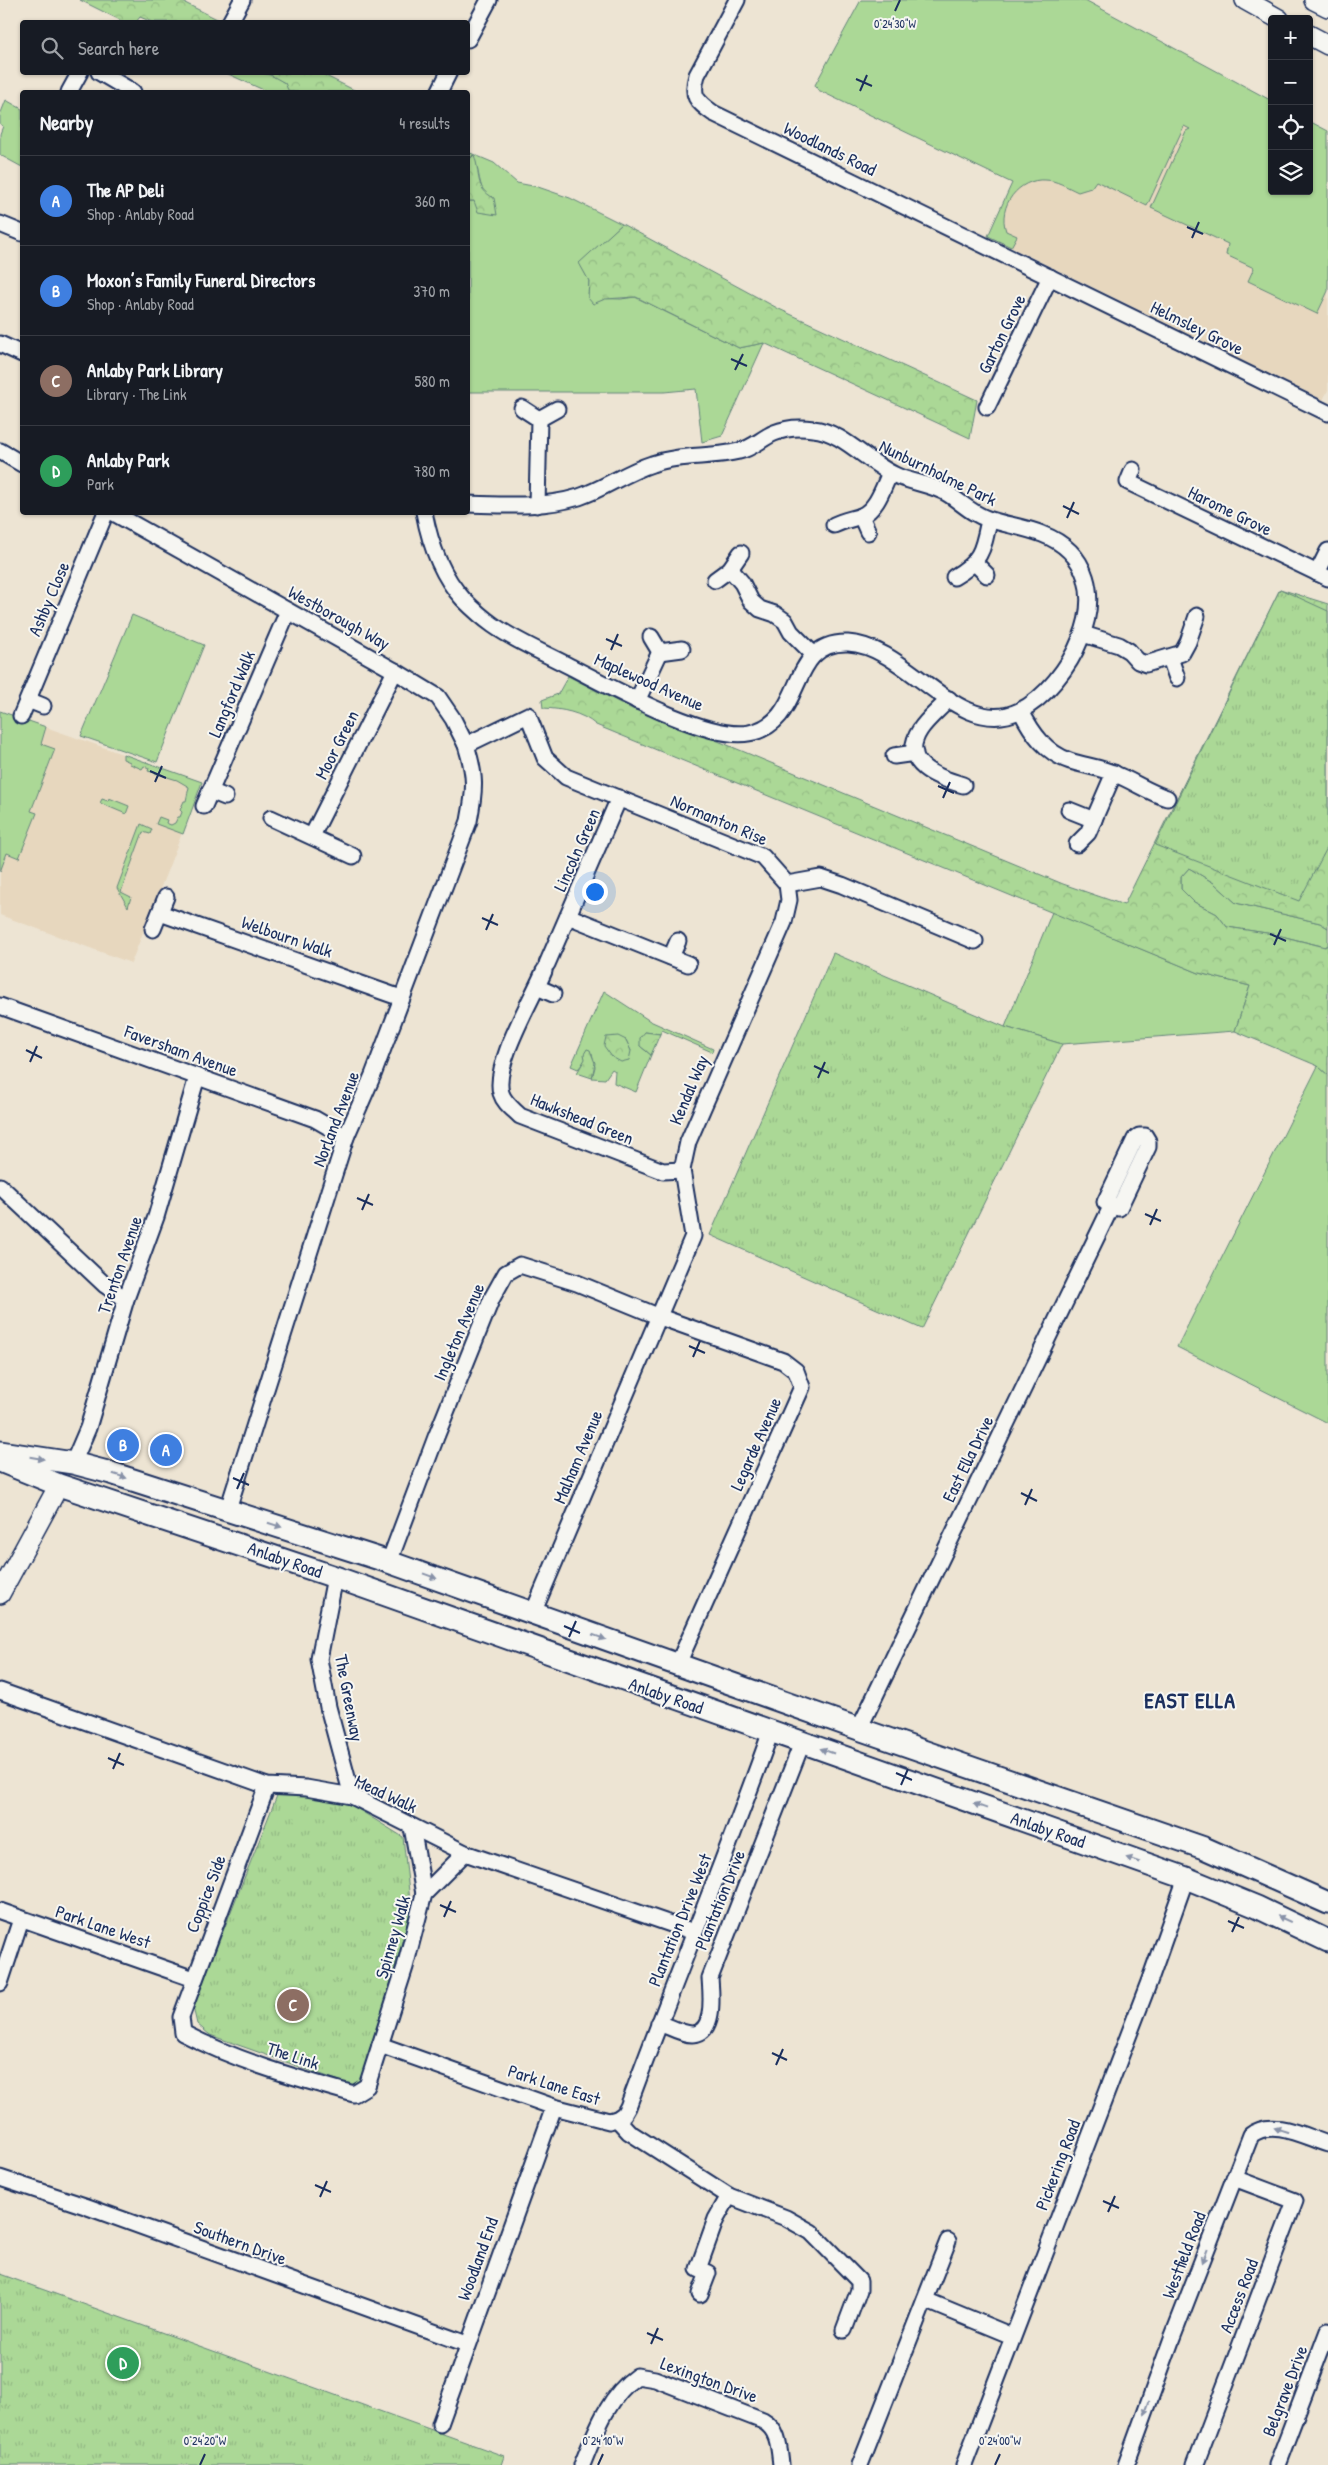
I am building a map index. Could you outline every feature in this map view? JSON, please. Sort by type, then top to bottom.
[{"type":"main road","name":"Anlaby Road","points":[[0,1452],[73,1463],[228,1509],[389,1562],[677,1666],[1204,1848],[1328,1903]]},
{"type":"main road","name":"Anlaby Road","points":[[0,1461],[59,1485],[335,1577],[1186,1878],[1257,1907],[1328,1941]]},
{"type":"street","points":[[231,20],[242,0]]},
{"type":"street","points":[[470,35],[489,0]]},
{"type":"street","name":"Woodlands Road","points":[[737,0],[697,75],[693,88],[698,102],[712,113],[1050,277]]},
{"type":"street","points":[[1245,0],[1272,15]]},
{"type":"street","points":[[1314,0],[1328,7]]},
{"type":"street","points":[[1313,37],[1328,45]]},
{"type":"street","points":[[70,90],[78,75]]},
{"type":"street","points":[[104,75],[130,90]]},
{"type":"street","points":[[440,90],[448,75]]},
{"type":"street","points":[[0,224],[20,232]]},
{"type":"street","name":"Garton Grove","points":[[987,408],[1050,277]]},
{"type":"street","name":"Helmsley Grove","points":[[1050,277],[1328,413]]},
{"type":"street","points":[[0,344],[20,353]]},
{"type":"street","points":[[522,408],[540,419]]},
{"type":"street","points":[[540,419],[557,409]]},
{"type":"street","points":[[537,505],[540,419]]},
{"type":"street","name":"Nunburnholme Park","points":[[470,504],[537,505],[578,497],[650,464],[678,457],[739,451],[773,433],[792,428],[818,429],[839,437],[869,461],[890,473],[947,493],[970,512],[989,520],[1024,527],[1048,536],[1067,548],[1082,565],[1089,592],[1088,614],[1083,634],[1077,648],[1063,669]]},
{"type":"street","points":[[0,451],[20,463]]},
{"type":"street","name":"Harome Grove","points":[[1134,470],[1128,482],[1323,575]]},
{"type":"street","points":[[834,525],[861,516],[877,501],[890,473]]},
{"type":"street","name":"Ashby Close","points":[[21,716],[105,515]]},
{"type":"street","name":"Westborough Way","points":[[124,515],[137,518],[288,611],[396,671],[438,698],[453,719],[466,745]]},
{"type":"street","name":"Maplewood Avenue","points":[[424,515],[428,536],[441,567],[462,597],[490,623],[518,640],[637,701],[664,713],[724,733],[746,734],[765,728],[781,715],[788,705],[799,675],[806,663],[828,646],[843,643],[862,645],[883,653],[970,712],[990,716],[1005,716],[1021,711],[1040,697],[1063,669]]},
{"type":"street","points":[[861,516],[868,532]]},
{"type":"street","points":[[954,577],[975,563],[981,553],[989,520]]},
{"type":"street","points":[[1323,575],[1328,551]]},
{"type":"street","points":[[715,580],[730,569],[741,553]]},
{"type":"street","points":[[975,563],[987,575]]},
{"type":"street","points":[[730,569],[742,583],[751,602],[760,609],[775,614],[785,622],[791,632],[814,655]]},
{"type":"street","name":"Langford Walk","points":[[204,806],[288,611]]},
{"type":"street","points":[[1083,634],[1119,645],[1129,651],[1138,661],[1146,664],[1182,653],[1196,616]]},
{"type":"street","points":[[651,637],[660,652]]},
{"type":"street","points":[[660,652],[682,649]]},
{"type":"street","points":[[637,701],[660,652]]},
{"type":"street","points":[[1170,658],[1178,678]]},
{"type":"street","name":"Moor Green","points":[[312,836],[396,671]]},
{"type":"street","points":[[949,699],[920,730],[916,740],[915,753],[919,763],[929,773],[963,785]]},
{"type":"street","points":[[28,700],[43,706]]},
{"type":"street","points":[[1021,711],[1029,727],[1041,742],[1056,755],[1114,773],[1150,793],[1167,798]]},
{"type":"street","name":"Normanton Rise","points":[[466,745],[528,715],[545,758],[566,777],[763,857],[787,884]]},
{"type":"street","name":"Norland Avenue","points":[[228,1509],[346,1137],[373,1075],[469,821],[475,787],[466,745]]},
{"type":"street","points":[[894,756],[915,753]]},
{"type":"street","points":[[1077,844],[1088,833],[1114,773]]},
{"type":"street","points":[[210,791],[225,797]]},
{"type":"street","name":"Lincoln Green","points":[[545,967],[619,798]]},
{"type":"street","points":[[1069,810],[1094,820]]},
{"type":"street","points":[[271,818],[353,856]]},
{"type":"street","points":[[787,884],[821,878],[975,941]]},
{"type":"street","name":"Kendal Way","points":[[660,1317],[693,1236],[682,1170],[688,1142],[784,922],[789,900],[787,884]]},
{"type":"street","points":[[153,929],[166,897]]},
{"type":"street","name":"Welbourn Walk","points":[[160,913],[401,998]]},
{"type":"street","name":"Lincoln Green","points":[[568,916],[688,964]]},
{"type":"street","points":[[672,957],[678,941]]},
{"type":"street","name":"Hawkshead Green","points":[[545,967],[503,1060],[499,1073],[501,1093],[509,1106],[520,1116],[663,1171],[682,1170]]},
{"type":"street","points":[[537,987],[553,994]]},
{"type":"street","name":"Faversham Avenue","points":[[0,1006],[315,1119],[346,1137]]},
{"type":"street","name":"Trenton Avenue","points":[[73,1463],[103,1381],[126,1299],[156,1217],[197,1077]]},
{"type":"street","points":[[0,1186],[105,1285],[126,1299]]},
{"type":"street","name":"East Ella Drive","points":[[859,1729],[1112,1205]]},
{"type":"street","name":"Ingleton Avenue","points":[[389,1562],[465,1364],[492,1298],[506,1273],[520,1265],[543,1271],[660,1317]]},
{"type":"street","name":"Malham Avenue","points":[[534,1613],[660,1317]]},
{"type":"street","name":"Legarde Avenue","points":[[660,1317],[783,1361],[796,1371],[802,1387],[677,1666]]},
{"type":"street","points":[[0,1594],[59,1485]]},
{"type":"street","name":"The Greenway","points":[[335,1577],[319,1659],[328,1708],[352,1796]]},
{"type":"street","name":"Mead Walk","points":[[0,1691],[267,1786],[306,1788],[352,1796],[465,1853],[694,1932]]},
{"type":"street","name":"Plantation Drive West","points":[[617,2119],[624,2114],[628,2107],[694,1932],[738,1826],[771,1731]]},
{"type":"street","name":"Plantation Drive","points":[[659,2023],[690,2034],[698,2033],[704,2029],[711,2012],[710,1978],[802,1743]]},
{"type":"street","name":"Coppice Side","points":[[181,2017],[267,1786]]},
{"type":"street","points":[[412,1827],[424,1894]]},
{"type":"street","name":"Spinney Walk","points":[[380,2044],[424,1894],[465,1853]]},
{"type":"street","name":"Pickering Road","points":[[964,2465],[1149,1982],[1186,1878]]},
{"type":"street","name":"Park Lane West","points":[[0,1911],[194,1979]]},
{"type":"street","points":[[0,1983],[22,1919]]},
{"type":"street","name":"The Link","points":[[181,2017],[183,2033],[205,2044],[256,2064],[354,2094],[367,2086],[380,2044]]},
{"type":"street","name":"Park Lane East","points":[[380,2044],[554,2107],[609,2121],[617,2119],[629,2132],[729,2196],[786,2218],[811,2232],[859,2281],[859,2290],[844,2330]]},
{"type":"street","name":"Woodland End","points":[[440,2424],[467,2344],[554,2107]]},
{"type":"street","name":"Westfield Road","points":[[1126,2465],[1171,2341],[1251,2135],[1257,2130],[1273,2127],[1328,2144]]},
{"type":"street","name":"Southern Drive","points":[[0,2178],[85,2206],[467,2344]]},
{"type":"street","name":"Access Road","points":[[1195,2465],[1295,2201],[1234,2178]]},
{"type":"street","points":[[700,2294],[708,2273],[698,2270],[716,2219],[729,2196]]},
{"type":"street","points":[[860,2465],[948,2240]]},
{"type":"street","points":[[925,2300],[1012,2336]]},
{"type":"street","name":"Belgrave Drive","points":[[1277,2465],[1328,2331]]},
{"type":"street","name":"Lexington Drive","points":[[582,2465],[615,2396],[623,2386],[637,2376],[655,2378],[772,2426],[777,2437],[781,2465]]},
{"type":"shaded area","points":[[861,0],[1085,0],[1268,99],[1268,195],[1313,195],[1313,123],[1328,131],[1328,390],[1323,400],[988,236],[1012,183],[818,90],[815,85]]},
{"type":"shaded area","points":[[0,711],[202,782],[131,963],[0,915]]},
{"type":"green space","points":[[80,0],[179,0],[219,20],[147,20],[140,17],[138,20],[120,20]]},
{"type":"green space","points":[[861,0],[1085,0],[1268,99],[1268,195],[1313,195],[1313,123],[1328,131],[1328,291],[1317,314],[1248,281],[1254,268],[1226,255],[1228,244],[1151,208],[1186,131],[1190,129],[1184,126],[1147,206],[1096,181],[1091,188],[1078,192],[1053,181],[1035,181],[1019,189],[1012,195],[1008,203],[1004,222],[1006,231],[1017,236],[1011,247],[988,236],[1012,183],[818,90],[815,85]]},
{"type":"green space","points":[[230,75],[270,75],[283,82],[290,90],[264,90]]},
{"type":"green space","points":[[271,75],[324,75],[354,90],[288,90],[285,83]]},
{"type":"green space","points":[[6,100],[20,108],[20,166],[0,155],[0,134],[3,126],[0,124],[0,115]]},
{"type":"green space","points":[[470,153],[494,163],[517,183],[538,187],[570,198],[622,224],[580,263],[589,281],[588,298],[621,299],[635,297],[739,348],[764,343],[722,436],[702,442],[696,389],[664,392],[470,392],[470,201],[474,201],[484,193],[473,155],[470,159]]},
{"type":"green space","points":[[474,155],[479,180],[483,190],[494,198],[497,215],[478,212],[474,201],[470,201],[470,159]]},
{"type":"green space","points":[[622,224],[779,309],[977,400],[970,438],[764,343],[739,348],[636,297],[605,299],[593,304],[588,298],[589,281],[579,263]]},
{"type":"green space","points":[[1280,589],[1328,604],[1328,928],[1320,923],[1236,903],[1214,883],[1189,868],[1181,877],[1181,889],[1194,902],[1217,914],[1227,927],[1273,934],[1325,947],[1328,945],[1328,1075],[1318,1066],[1235,1031],[1250,986],[1199,973],[596,725],[578,714],[564,710],[543,708],[542,700],[558,694],[568,676],[630,708],[713,739],[1063,884],[1124,905]]},
{"type":"green space","points":[[1280,589],[1328,611],[1328,846],[1299,901],[1155,845]]},
{"type":"green space","points":[[132,615],[204,645],[157,762],[81,736]]},
{"type":"green space","points":[[0,711],[46,727],[41,744],[55,749],[31,811],[37,813],[19,858],[7,853],[0,872]]},
{"type":"green space","points":[[123,754],[202,782],[183,834],[156,824],[159,817],[167,820],[166,823],[171,825],[175,823],[182,812],[180,810],[184,801],[186,801],[189,787],[177,780],[148,771],[149,768],[144,766],[142,769],[130,764],[130,762],[123,759]]},
{"type":"green space","points":[[109,798],[129,806],[126,814],[100,803],[102,799],[108,801]]},
{"type":"green space","points":[[141,824],[152,829],[150,834],[143,832],[121,892],[131,897],[128,907],[117,888]]},
{"type":"green space","points":[[1189,868],[1214,883],[1236,903],[1320,923],[1328,928],[1328,945],[1326,947],[1273,934],[1227,927],[1217,914],[1194,902],[1181,890],[1181,877]]},
{"type":"green space","points":[[1052,912],[1199,973],[1250,986],[1235,1031],[1062,1044],[1005,1027]]},
{"type":"green space","points":[[833,953],[1005,1027],[1062,1044],[922,1329],[710,1235]]},
{"type":"green space","points":[[604,991],[650,1021],[713,1049],[712,1052],[662,1030],[660,1034],[645,1032],[640,1046],[651,1055],[636,1092],[614,1083],[615,1071],[612,1069],[605,1079],[592,1078],[595,1067],[592,1053],[578,1069],[571,1066]],"holes":[[[626,1040],[631,1051],[612,1057],[608,1050]]]},
{"type":"green space","points":[[645,1032],[660,1034],[651,1055],[640,1046],[640,1038]]},
{"type":"green space","points":[[618,1036],[626,1040],[631,1051],[629,1060],[621,1062],[612,1057],[604,1046],[606,1037]]},
{"type":"green space","points":[[587,1049],[590,1050],[595,1063],[592,1078],[577,1073],[585,1059],[584,1054]]},
{"type":"green space","points":[[1318,1066],[1328,1075],[1328,1423],[1177,1347]]},
{"type":"green space","points":[[278,1793],[306,1793],[353,1806],[403,1837],[411,1910],[363,2081],[351,2085],[210,2035],[197,2024],[193,2007]]},
{"type":"green space","points":[[0,2274],[504,2456],[501,2465],[0,2465]]},
{"type":"place","name":"Moxon’s Family Funeral Directors","points":[[123,1445]]},
{"type":"place","name":"The AP Deli","points":[[166,1450]]},
{"type":"place","name":"Anlaby Park Library","points":[[293,2005]]},
{"type":"place","name":"Anlaby Park","points":[[123,2363]]},
{"type":"district","name":"EAST ELLA","points":[[1190,1700]]}]
